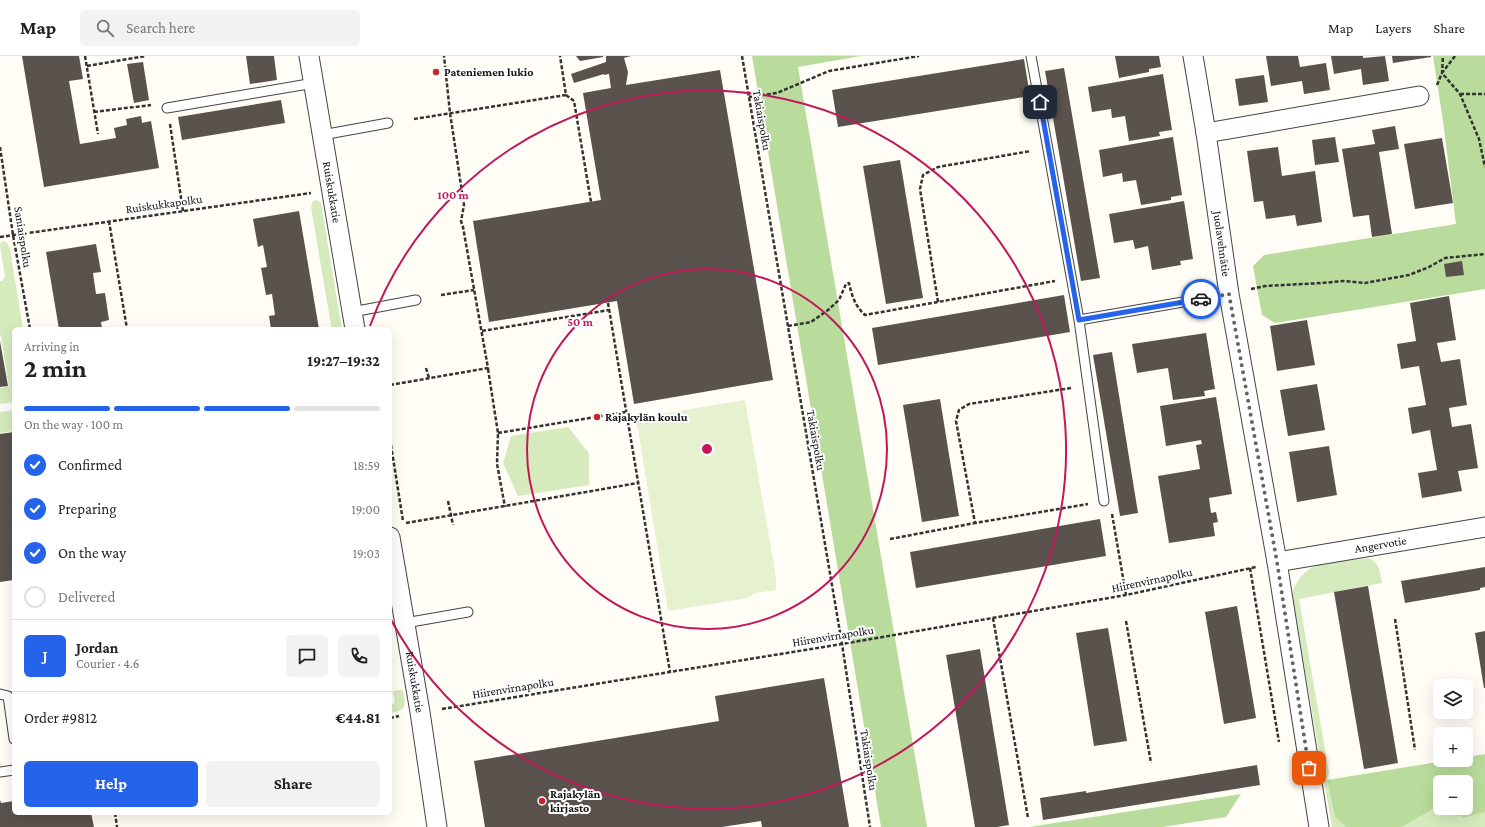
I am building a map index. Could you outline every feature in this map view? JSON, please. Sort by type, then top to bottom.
[{"type":"street","name":"Ruiskukkatie","points":[[309,56],[354,321]]},
{"type":"street","name":"Juolavehnätie","points":[[1193,56],[1206,133],[1229,294],[1277,562],[1318,827]]},
{"type":"street","points":[[1206,133],[1419,96]]},
{"type":"street","name":"Angervotie","points":[[1277,562],[1485,527]]},
{"type":"street","name":"Ruiskukkatie","points":[[392,548],[420,712],[437,827]]},
{"type":"lane","points":[[1031,56],[1079,320],[1104,501]]},
{"type":"lane","points":[[167,108],[314,83]]},
{"type":"lane","points":[[322,135],[388,123]]},
{"type":"lane","points":[[1079,320],[1229,294]]},
{"type":"lane","points":[[354,321],[416,300]]},
{"type":"lane","points":[[405,623],[468,612]]},
{"type":"lane","points":[[0,694],[8,696],[12,725]]},
{"type":"lane","points":[[0,772],[12,770]]},
{"type":"path","points":[[85,56],[98,134]]},
{"type":"path","points":[[87,66],[146,56]]},
{"type":"path","points":[[444,56],[450,113],[464,205],[461,221],[482,331],[498,433],[497,464],[504,507]]},
{"type":"path","points":[[560,56],[566,95],[574,101],[591,202]]},
{"type":"path","name":"Takiaispolku","points":[[742,56],[842,644],[870,827]]},
{"type":"path","points":[[749,97],[777,93],[829,71],[919,56]]},
{"type":"path","points":[[1443,56],[1442,73],[1460,94],[1479,139],[1485,167]]},
{"type":"path","points":[[1419,96],[1437,85],[1442,73],[1455,56]]},
{"type":"path","points":[[1460,94],[1485,94]]},
{"type":"path","points":[[414,119],[566,95]]},
{"type":"path","points":[[94,112],[150,105],[167,108],[183,211]]},
{"type":"path","name":"Saniaispolku","points":[[0,147],[13,235],[30,327]]},
{"type":"path","points":[[938,302],[920,189],[923,175],[938,167],[1048,148]]},
{"type":"path","name":"Ruiskukkapolku","points":[[0,237],[331,190]]},
{"type":"path","points":[[109,221],[127,327]]},
{"type":"path","points":[[1229,294],[1265,286],[1322,284],[1344,281],[1365,284],[1409,275],[1445,258],[1485,254]]},
{"type":"path","points":[[788,326],[811,322],[828,310],[839,300],[846,284],[848,284],[852,298],[858,309],[865,315],[1071,278]]},
{"type":"path","points":[[441,295],[474,290]]},
{"type":"path","points":[[608,303],[670,672]]},
{"type":"path","points":[[482,331],[609,310]]},
{"type":"path","points":[[426,368],[429,378]]},
{"type":"path","points":[[392,385],[488,368]]},
{"type":"path","points":[[975,523],[956,421],[959,410],[969,404],[1088,386]]},
{"type":"path","points":[[498,433],[626,412]]},
{"type":"path","points":[[404,523],[638,483]]},
{"type":"path","points":[[448,501],[453,525]]},
{"type":"path","points":[[890,539],[1104,501],[1112,513],[1126,596]]},
{"type":"path","name":"Hiirenvirnapolku","points":[[392,718],[1126,596],[1277,562]]},
{"type":"path","points":[[1250,568],[1279,742]]},
{"type":"path","points":[[993,618],[1028,818]]},
{"type":"path","points":[[1395,619],[1415,750]]},
{"type":"path","points":[[1126,621],[1151,763]]},
{"type":"path","points":[[115,815],[117,827]]},
{"type":"green space","points":[[752,56],[861,56],[798,67],[927,827],[881,827]]},
{"type":"green space","points":[[1433,56],[1485,56],[1485,289],[1275,323],[1262,315],[1253,266],[1264,255],[1456,224]]},
{"type":"green space","points":[[317,200],[321,203],[342,327],[332,327],[331,325],[311,207],[313,201]]},
{"type":"green space","points":[[4,241],[8,244],[10,249],[23,327],[12,327],[12,402],[0,404],[0,388],[9,386],[0,336],[0,281],[2,281],[5,277],[0,245],[1,242]]},
{"type":"green space","points":[[745,400],[776,577],[776,590],[755,593],[748,598],[668,611],[636,418]]},
{"type":"green space","points":[[12,410],[12,431],[0,433],[0,412]]},
{"type":"green space","points":[[568,427],[589,453],[589,485],[518,496],[503,463],[511,436]]},
{"type":"green space","points":[[1369,558],[1377,565],[1382,583],[1299,599],[1329,773],[1327,780],[1335,817],[1346,827],[1332,827],[1292,595],[1298,580],[1311,568],[1330,563]]},
{"type":"green space","points":[[403,690],[405,704],[402,709],[392,713],[392,704],[395,703],[393,691]]},
{"type":"green space","points":[[1485,754],[1485,812],[1463,818],[1461,815],[1473,815],[1473,775],[1433,775],[1433,809],[1402,827],[1346,827],[1335,817],[1327,780],[1433,763],[1433,767],[1473,767],[1473,756]]},
{"type":"green space","points":[[1241,794],[1226,817],[1163,827],[1029,827]]},
{"type":"green space","points":[[1433,809],[1433,815],[1461,815],[1463,818],[1485,812],[1485,827],[1402,827]]},
{"type":"building","points":[[22,56],[79,56],[83,79],[69,81],[80,144],[116,138],[114,128],[127,125],[126,119],[141,116],[142,123],[151,121],[159,168],[44,187]]},
{"type":"building","points":[[246,56],[274,56],[277,80],[250,84]]},
{"type":"building","points":[[576,56],[603,56],[603,57],[580,61]]},
{"type":"building","points":[[606,56],[631,56],[624,58],[628,72],[626,85],[720,70],[773,380],[634,404],[617,301],[489,322],[473,221],[601,200],[583,93],[611,88],[609,74],[604,74],[574,83],[571,74],[606,62]]},
{"type":"building","points":[[1115,56],[1159,56],[1161,67],[1149,69],[1149,72],[1119,78]]},
{"type":"building","points":[[1266,56],[1298,56],[1300,67],[1326,63],[1330,90],[1304,94],[1302,81],[1271,86]]},
{"type":"building","points":[[1331,56],[1363,56],[1363,58],[1385,56],[1389,81],[1363,85],[1361,69],[1334,74]]},
{"type":"building","points":[[1392,56],[1431,56],[1431,57],[1393,63]]},
{"type":"building","points":[[1024,59],[1030,96],[838,127],[832,90]]},
{"type":"building","points":[[143,62],[149,100],[134,103],[127,64]]},
{"type":"building","points":[[1064,68],[1100,278],[1081,281],[1045,71]]},
{"type":"building","points":[[1163,74],[1172,130],[1159,132],[1160,136],[1129,141],[1125,116],[1112,118],[1111,109],[1092,112],[1088,87]]},
{"type":"building","points":[[1264,75],[1268,102],[1239,106],[1235,79]]},
{"type":"building","points":[[281,100],[285,123],[182,140],[178,117]]},
{"type":"building","points":[[1395,126],[1399,149],[1379,152],[1392,234],[1372,237],[1369,215],[1353,217],[1342,149],[1375,144],[1372,130]]},
{"type":"building","points":[[1173,137],[1182,195],[1171,197],[1171,200],[1141,205],[1136,180],[1123,182],[1122,173],[1103,177],[1099,150]]},
{"type":"building","points":[[1335,137],[1339,162],[1315,165],[1312,140]]},
{"type":"building","points":[[1442,138],[1453,203],[1415,209],[1404,144]]},
{"type":"building","points":[[1278,147],[1282,176],[1315,171],[1322,222],[1297,226],[1295,215],[1266,219],[1263,201],[1254,202],[1247,151]]},
{"type":"building","points":[[900,160],[923,298],[886,304],[863,166]]},
{"type":"building","points":[[1184,201],[1193,259],[1180,261],[1181,265],[1152,270],[1148,246],[1135,249],[1133,240],[1114,243],[1109,214]]},
{"type":"building","points":[[299,211],[319,327],[271,327],[269,316],[275,315],[272,294],[266,295],[261,268],[267,267],[263,245],[258,247],[253,219]]},
{"type":"building","points":[[96,244],[101,272],[93,273],[96,294],[105,293],[109,320],[101,322],[102,327],[59,327],[46,252]]},
{"type":"building","points":[[1462,261],[1464,275],[1446,277],[1444,264]]},
{"type":"building","points":[[1064,295],[1070,332],[878,365],[872,328]]},
{"type":"building","points":[[1449,296],[1456,340],[1437,343],[1441,362],[1460,359],[1467,405],[1449,408],[1452,427],[1471,424],[1478,468],[1458,471],[1462,491],[1422,498],[1418,473],[1437,470],[1430,430],[1412,434],[1408,408],[1426,405],[1419,366],[1401,369],[1397,344],[1416,341],[1410,303]]},
{"type":"building","points":[[1307,320],[1315,365],[1277,371],[1270,326]]},
{"type":"building","points":[[1206,333],[1215,389],[1204,391],[1205,396],[1173,400],[1168,368],[1137,373],[1132,344]]},
{"type":"building","points":[[0,341],[8,386],[0,387]]},
{"type":"building","points":[[1112,352],[1138,513],[1120,516],[1093,355]]},
{"type":"building","points":[[1317,384],[1325,430],[1288,436],[1280,390]]},
{"type":"building","points":[[1216,397],[1232,494],[1209,498],[1211,513],[1216,512],[1218,522],[1213,523],[1215,536],[1169,543],[1158,476],[1200,469],[1196,445],[1202,444],[1201,440],[1166,446],[1160,406]]},
{"type":"building","points":[[940,399],[959,516],[922,522],[903,405]]},
{"type":"building","points":[[12,432],[12,580],[0,582],[0,434]]},
{"type":"building","points":[[1329,446],[1337,495],[1297,502],[1289,452]]},
{"type":"building","points":[[1100,519],[1106,556],[916,588],[910,552]]},
{"type":"building","points":[[1485,567],[1485,587],[1480,588],[1480,590],[1405,603],[1401,581]]},
{"type":"building","points":[[1368,586],[1398,763],[1364,769],[1334,592]]},
{"type":"building","points":[[1237,606],[1256,718],[1224,724],[1205,612]]},
{"type":"building","points":[[1108,628],[1127,741],[1094,746],[1076,633]]},
{"type":"building","points":[[1485,631],[1485,688],[1484,688],[1475,633]]},
{"type":"building","points":[[980,649],[1009,825],[997,827],[975,827],[946,655]]},
{"type":"building","points":[[824,678],[849,827],[762,827],[761,821],[722,827],[485,827],[474,761],[719,721],[715,696]]},
{"type":"building","points":[[1257,765],[1260,785],[1043,820],[1040,798],[1086,791],[1086,793]]},
{"type":"building","points":[[0,800],[1,803],[12,801],[12,815],[91,815],[94,827],[0,827]]},
{"type":"way so far","points":[[1201,299],[1229,294],[1277,562],[1309,768]]},
{"type":"place","name":"Pateniemen lukio","points":[[436,72]]},
{"type":"place","name":"Rajakylän koulu","points":[[597,417]]},
{"type":"place","name":"Rajakylän kirjasto","points":[[542,801]]},
{"type":"route","points":[[1040,102],[1079,320],[1201,299]]}]
